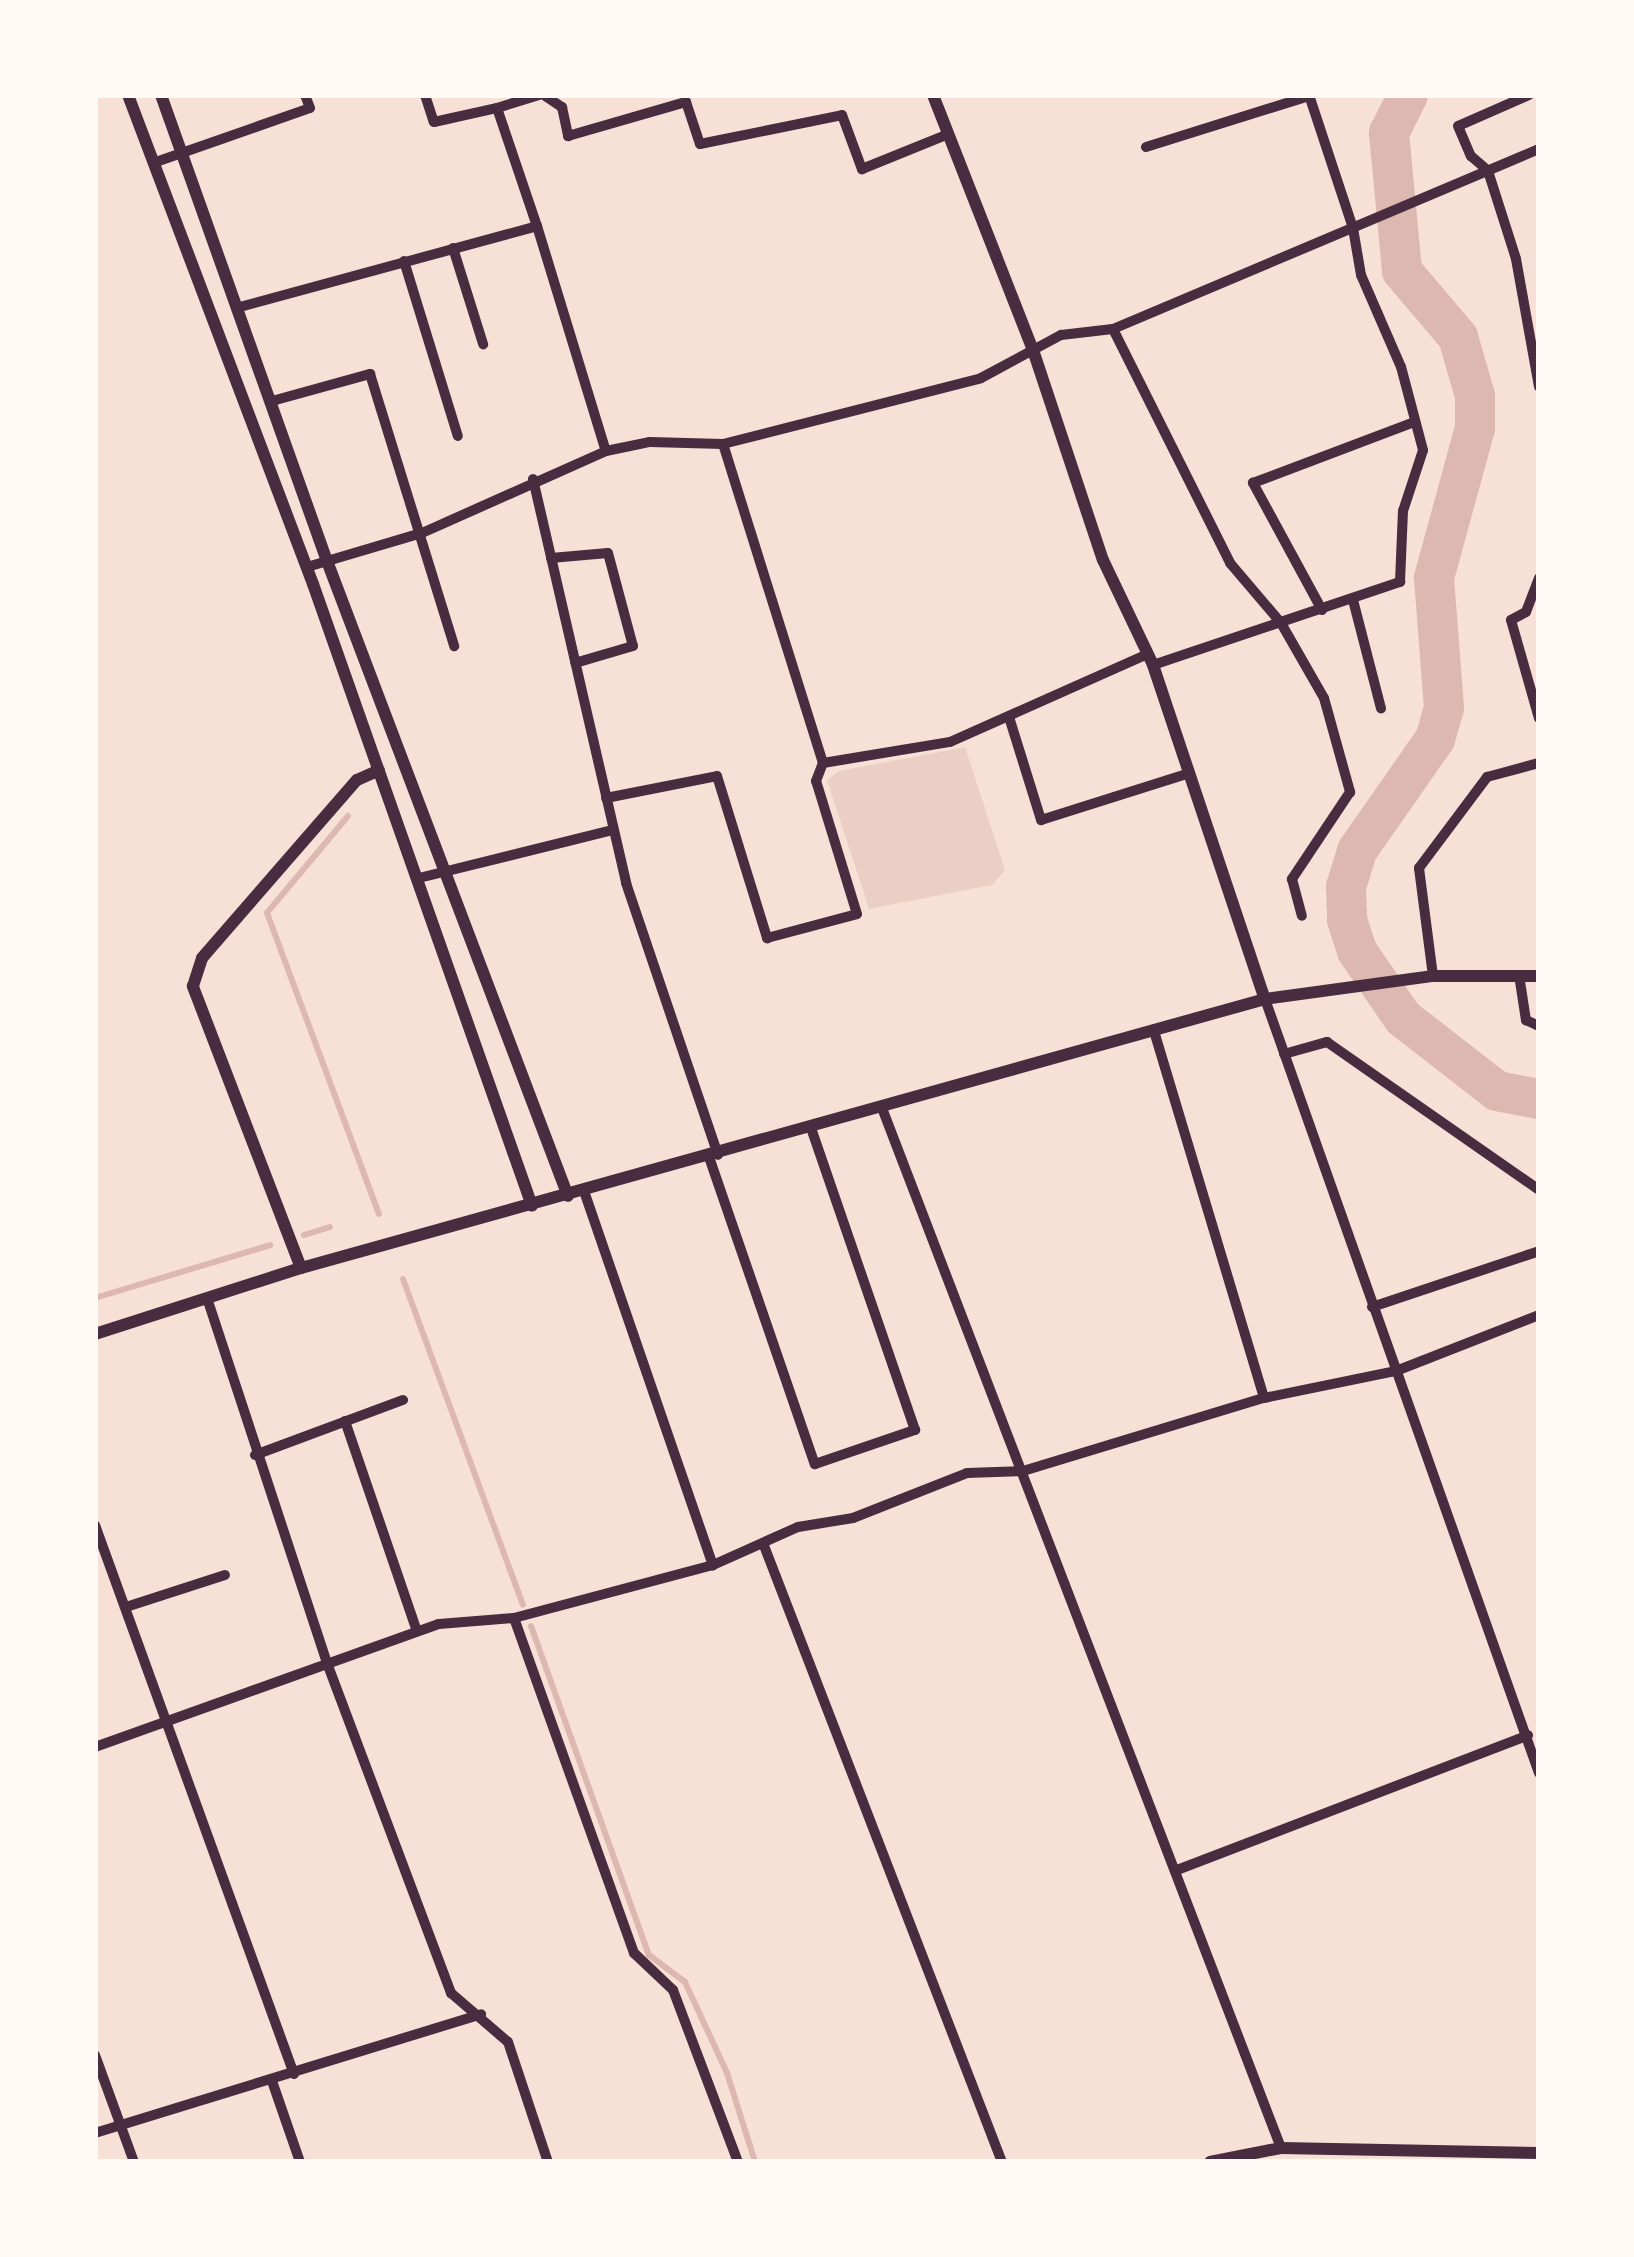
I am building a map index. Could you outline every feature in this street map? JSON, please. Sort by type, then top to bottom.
[{"type":"street","points":[[128,95],[420,878],[532,1206]]},
{"type":"street","points":[[161,95],[328,561],[568,1196]]},
{"type":"street","points":[[153,163],[310,108],[305,95]]},
{"type":"street","points":[[424,95],[434,122],[542,95],[562,108],[568,136],[685,99],[700,144],[842,114],[862,169],[948,134]]},
{"type":"street","points":[[933,95],[1033,350],[1103,560],[1150,659],[1372,1307],[1539,1772]]},
{"type":"street","points":[[823,763],[950,742],[1150,659],[1281,623],[1400,582],[1403,511],[1423,450],[1412,423],[1401,368],[1361,275],[1354,228],[1309,95],[1146,147]]},
{"type":"street","points":[[1529,95],[1458,126],[1471,156],[1488,171],[1516,259],[1539,388]]},
{"type":"street","points":[[496,108],[537,226],[606,451]]},
{"type":"street","points":[[306,567],[422,533],[533,479],[606,451],[650,442],[724,444],[981,378],[1061,335],[1112,329],[1539,149]]},
{"type":"street","points":[[236,308],[537,226]]},
{"type":"street","points":[[453,248],[483,344]]},
{"type":"street","points":[[404,261],[458,436]]},
{"type":"street","points":[[1112,329],[1230,563],[1281,623],[1324,698],[1350,792],[1292,878],[1302,916]]},
{"type":"street","points":[[272,401],[370,374],[454,646]]},
{"type":"street","points":[[1322,610],[1253,483],[1412,423]]},
{"type":"street","points":[[606,798],[717,776],[767,938],[857,914],[816,781],[823,763],[724,444]]},
{"type":"street","points":[[533,479],[613,830],[713,1156],[815,1464],[915,1430],[811,1128]]},
{"type":"street","points":[[551,558],[608,553],[633,646],[575,663]]},
{"type":"street","points":[[1539,578],[1526,612],[1511,620],[1539,718]]},
{"type":"street","points":[[1353,600],[1381,708]]},
{"type":"street","points":[[1009,717],[1041,820],[1190,773]]},
{"type":"street","points":[[1433,976],[1418,868],[1487,777],[1539,763]]},
{"type":"street","points":[[301,1268],[193,986],[202,958],[357,780],[379,770]]},
{"type":"street","points":[[420,878],[613,830]]},
{"type":"street","points":[[1519,974],[1526,1020],[1539,1026]]},
{"type":"street","points":[[95,1334],[301,1268],[1265,999],[1362,982],[1433,976],[1539,976]]},
{"type":"street","points":[[1154,1031],[1264,1398]]},
{"type":"street","points":[[1284,1054],[1327,1042],[1539,1190]]},
{"type":"street","points":[[882,1108],[1283,2155]]},
{"type":"street","points":[[584,1192],[712,1565]]},
{"type":"street","points":[[1372,1307],[1539,1251]]},
{"type":"street","points":[[207,1298],[255,1455],[327,1663],[451,1993],[508,2042],[548,2162]]},
{"type":"street","points":[[95,1747],[417,1631],[514,1618],[712,1565],[798,1527],[853,1518],[967,1473],[1023,1471],[1264,1398],[1396,1370],[1539,1315]]},
{"type":"street","points":[[255,1455],[403,1400]]},
{"type":"street","points":[[345,1421],[417,1631]]},
{"type":"street","points":[[95,1526],[294,2074]]},
{"type":"street","points":[[764,1543],[1002,2162]]},
{"type":"street","points":[[126,1606],[226,1575]]},
{"type":"street","points":[[514,1618],[634,1953],[672,1990],[738,2162]]},
{"type":"street","points":[[1177,1870],[1528,1735]]},
{"type":"street","points":[[95,2133],[480,2014]]},
{"type":"street","points":[[95,2054],[134,2162]]},
{"type":"street","points":[[272,2081],[300,2162]]},
{"type":"street","points":[[1210,2162],[1283,2155],[1539,2152]]},
{"type":"shaded area","points":[[965,747],[1005,870],[992,885],[869,909],[827,780],[839,771]]},
{"type":"waterway","points":[[1408,95],[1389,133],[1402,271],[1458,337],[1475,396],[1475,428],[1434,578],[1444,708],[1435,739],[1357,851],[1346,887],[1347,920],[1357,951],[1403,1018],[1497,1091],[1539,1099]]},
{"type":"waterway","points":[[348,816],[267,913],[379,1214]]},
{"type":"waterway","points":[[304,1235],[330,1227]]},
{"type":"waterway","points":[[95,1298],[270,1245]]},
{"type":"waterway","points":[[403,1279],[523,1605]]},
{"type":"waterway","points":[[531,1626],[649,1955],[685,1982],[727,2073],[755,2162]]}]
